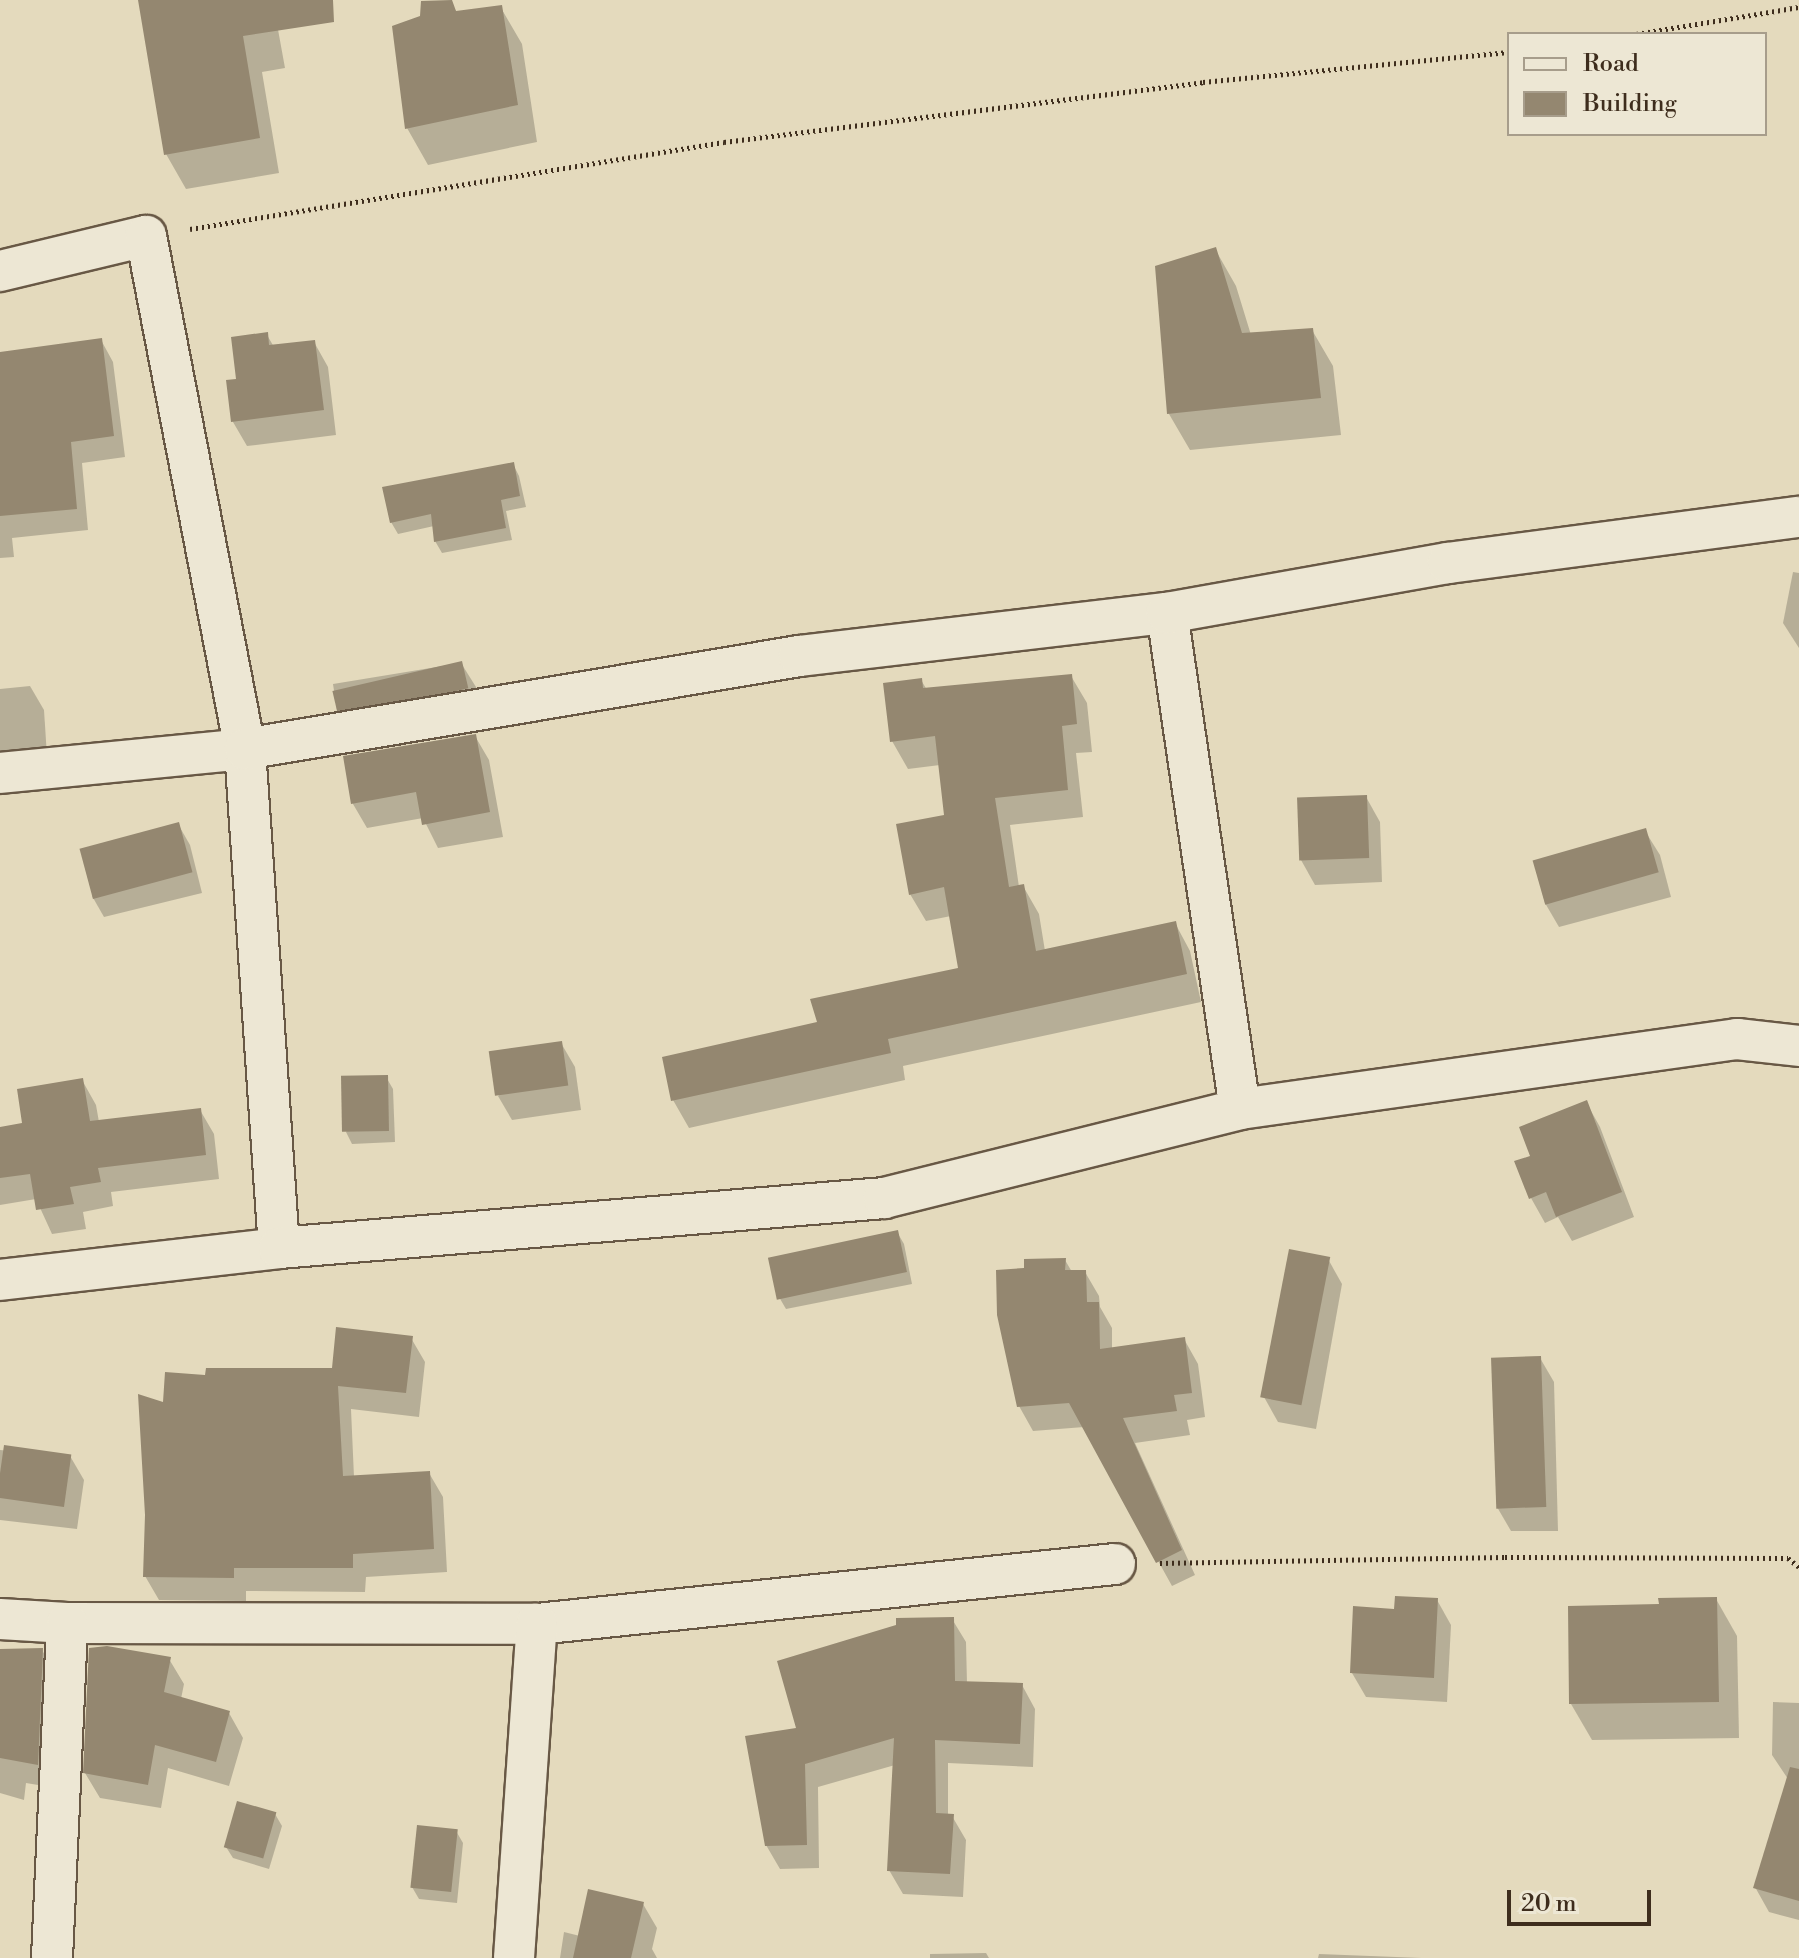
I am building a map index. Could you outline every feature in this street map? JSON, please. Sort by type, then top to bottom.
[{"type":"street","points":[[0,271],[146,236],[245,749],[279,1248]]},
{"type":"street","points":[[0,773],[245,749],[799,656],[1167,613],[1448,563],[1799,517]]},
{"type":"street","points":[[1167,613],[1240,1109]]},
{"type":"street","points":[[0,1280],[279,1248],[884,1198],[1240,1109],[1737,1039],[1799,1046]]},
{"type":"street","points":[[0,1619],[67,1623],[537,1624],[1115,1564]]},
{"type":"street","points":[[52,1958],[67,1623]]},
{"type":"street","points":[[514,1958],[537,1624]]},
{"type":"path","points":[[1648,32],[1799,7]]},
{"type":"path","points":[[146,236],[724,142],[1203,82],[1507,52]]},
{"type":"path","points":[[1115,1564],[1505,1557],[1788,1558],[1799,1567]]},
{"type":"building","points":[[138,0],[333,0],[334,22],[243,36],[260,138],[164,155]]},
{"type":"building","points":[[452,0],[456,11],[502,5],[518,105],[405,129],[392,26],[420,16],[421,1]]},
{"type":"building","points":[[1216,247],[1242,333],[1313,328],[1321,398],[1167,414],[1155,266]]},
{"type":"building","points":[[268,332],[269,345],[315,340],[324,410],[231,422],[226,380],[236,379],[231,337]]},
{"type":"building","points":[[102,338],[114,436],[71,442],[77,509],[0,516],[0,352]]},
{"type":"building","points":[[514,462],[520,496],[501,500],[506,528],[434,542],[431,514],[390,523],[382,487]]},
{"type":"building","points":[[462,661],[468,688],[339,718],[332,691]]},
{"type":"building","points":[[1072,674],[1077,724],[1062,726],[1068,790],[995,798],[1009,887],[1024,884],[1036,951],[1176,921],[1187,974],[888,1039],[891,1053],[671,1101],[662,1057],[817,1022],[810,999],[958,968],[944,887],[909,895],[896,824],[944,815],[935,736],[890,742],[883,683],[922,678],[923,688]]},
{"type":"building","points":[[476,734],[490,812],[422,825],[416,792],[351,804],[343,756]]},
{"type":"building","points":[[1367,795],[1369,858],[1299,860],[1297,797]]},
{"type":"building","points":[[179,822],[192,872],[93,899],[80,849]]},
{"type":"building","points":[[1646,828],[1659,872],[1545,905],[1533,861]]},
{"type":"building","points":[[562,1041],[568,1086],[495,1096],[489,1051]]},
{"type":"building","points":[[388,1075],[389,1131],[342,1132],[341,1076]]},
{"type":"building","points":[[83,1078],[90,1121],[201,1108],[206,1155],[98,1168],[101,1182],[70,1187],[74,1204],[36,1210],[30,1174],[0,1178],[0,1127],[22,1123],[17,1089]]},
{"type":"building","points":[[1587,1100],[1622,1192],[1556,1217],[1546,1192],[1529,1199],[1514,1161],[1530,1156],[1519,1127]]},
{"type":"building","points":[[898,1230],[907,1272],[777,1300],[768,1258]]},
{"type":"building","points":[[1289,1249],[1330,1257],[1301,1405],[1260,1397]]},
{"type":"building","points":[[1066,1258],[1065,1270],[1086,1270],[1087,1302],[1099,1302],[1100,1349],[1185,1337],[1192,1393],[1174,1395],[1177,1411],[1123,1418],[1182,1550],[1156,1563],[1069,1403],[1017,1407],[997,1315],[996,1270],[1024,1268],[1024,1259]]},
{"type":"building","points":[[336,1327],[413,1336],[406,1393],[338,1386],[343,1476],[430,1471],[434,1549],[353,1554],[353,1568],[234,1568],[234,1578],[143,1577],[145,1515],[138,1394],[163,1402],[165,1372],[205,1375],[206,1368],[332,1368]]},
{"type":"building","points":[[1541,1356],[1546,1507],[1496,1509],[1491,1358]]},
{"type":"building","points":[[4,1445],[71,1454],[64,1507],[0,1498]]},
{"type":"building","points":[[1395,1596],[1438,1598],[1434,1678],[1350,1673],[1353,1606],[1394,1609]]},
{"type":"building","points":[[1717,1597],[1719,1702],[1569,1704],[1568,1606],[1659,1604],[1658,1598]]},
{"type":"building","points":[[954,1617],[955,1681],[1023,1683],[1020,1744],[935,1740],[936,1813],[954,1814],[950,1874],[887,1871],[894,1738],[805,1764],[807,1845],[765,1846],[745,1736],[796,1728],[777,1661],[896,1625],[896,1618]]},
{"type":"building","points":[[107,1646],[171,1657],[164,1692],[230,1711],[216,1762],[155,1745],[148,1785],[83,1773],[89,1648]]},
{"type":"building","points":[[43,1648],[38,1765],[0,1758],[0,1649]]},
{"type":"building","points":[[1790,1767],[1799,1769],[1799,1901],[1753,1888]]},
{"type":"building","points":[[237,1801],[276,1812],[263,1858],[224,1847]]},
{"type":"building","points":[[417,1825],[458,1829],[451,1892],[410,1888]]},
{"type":"building","points":[[588,1889],[644,1902],[631,1958],[573,1958]]}]
